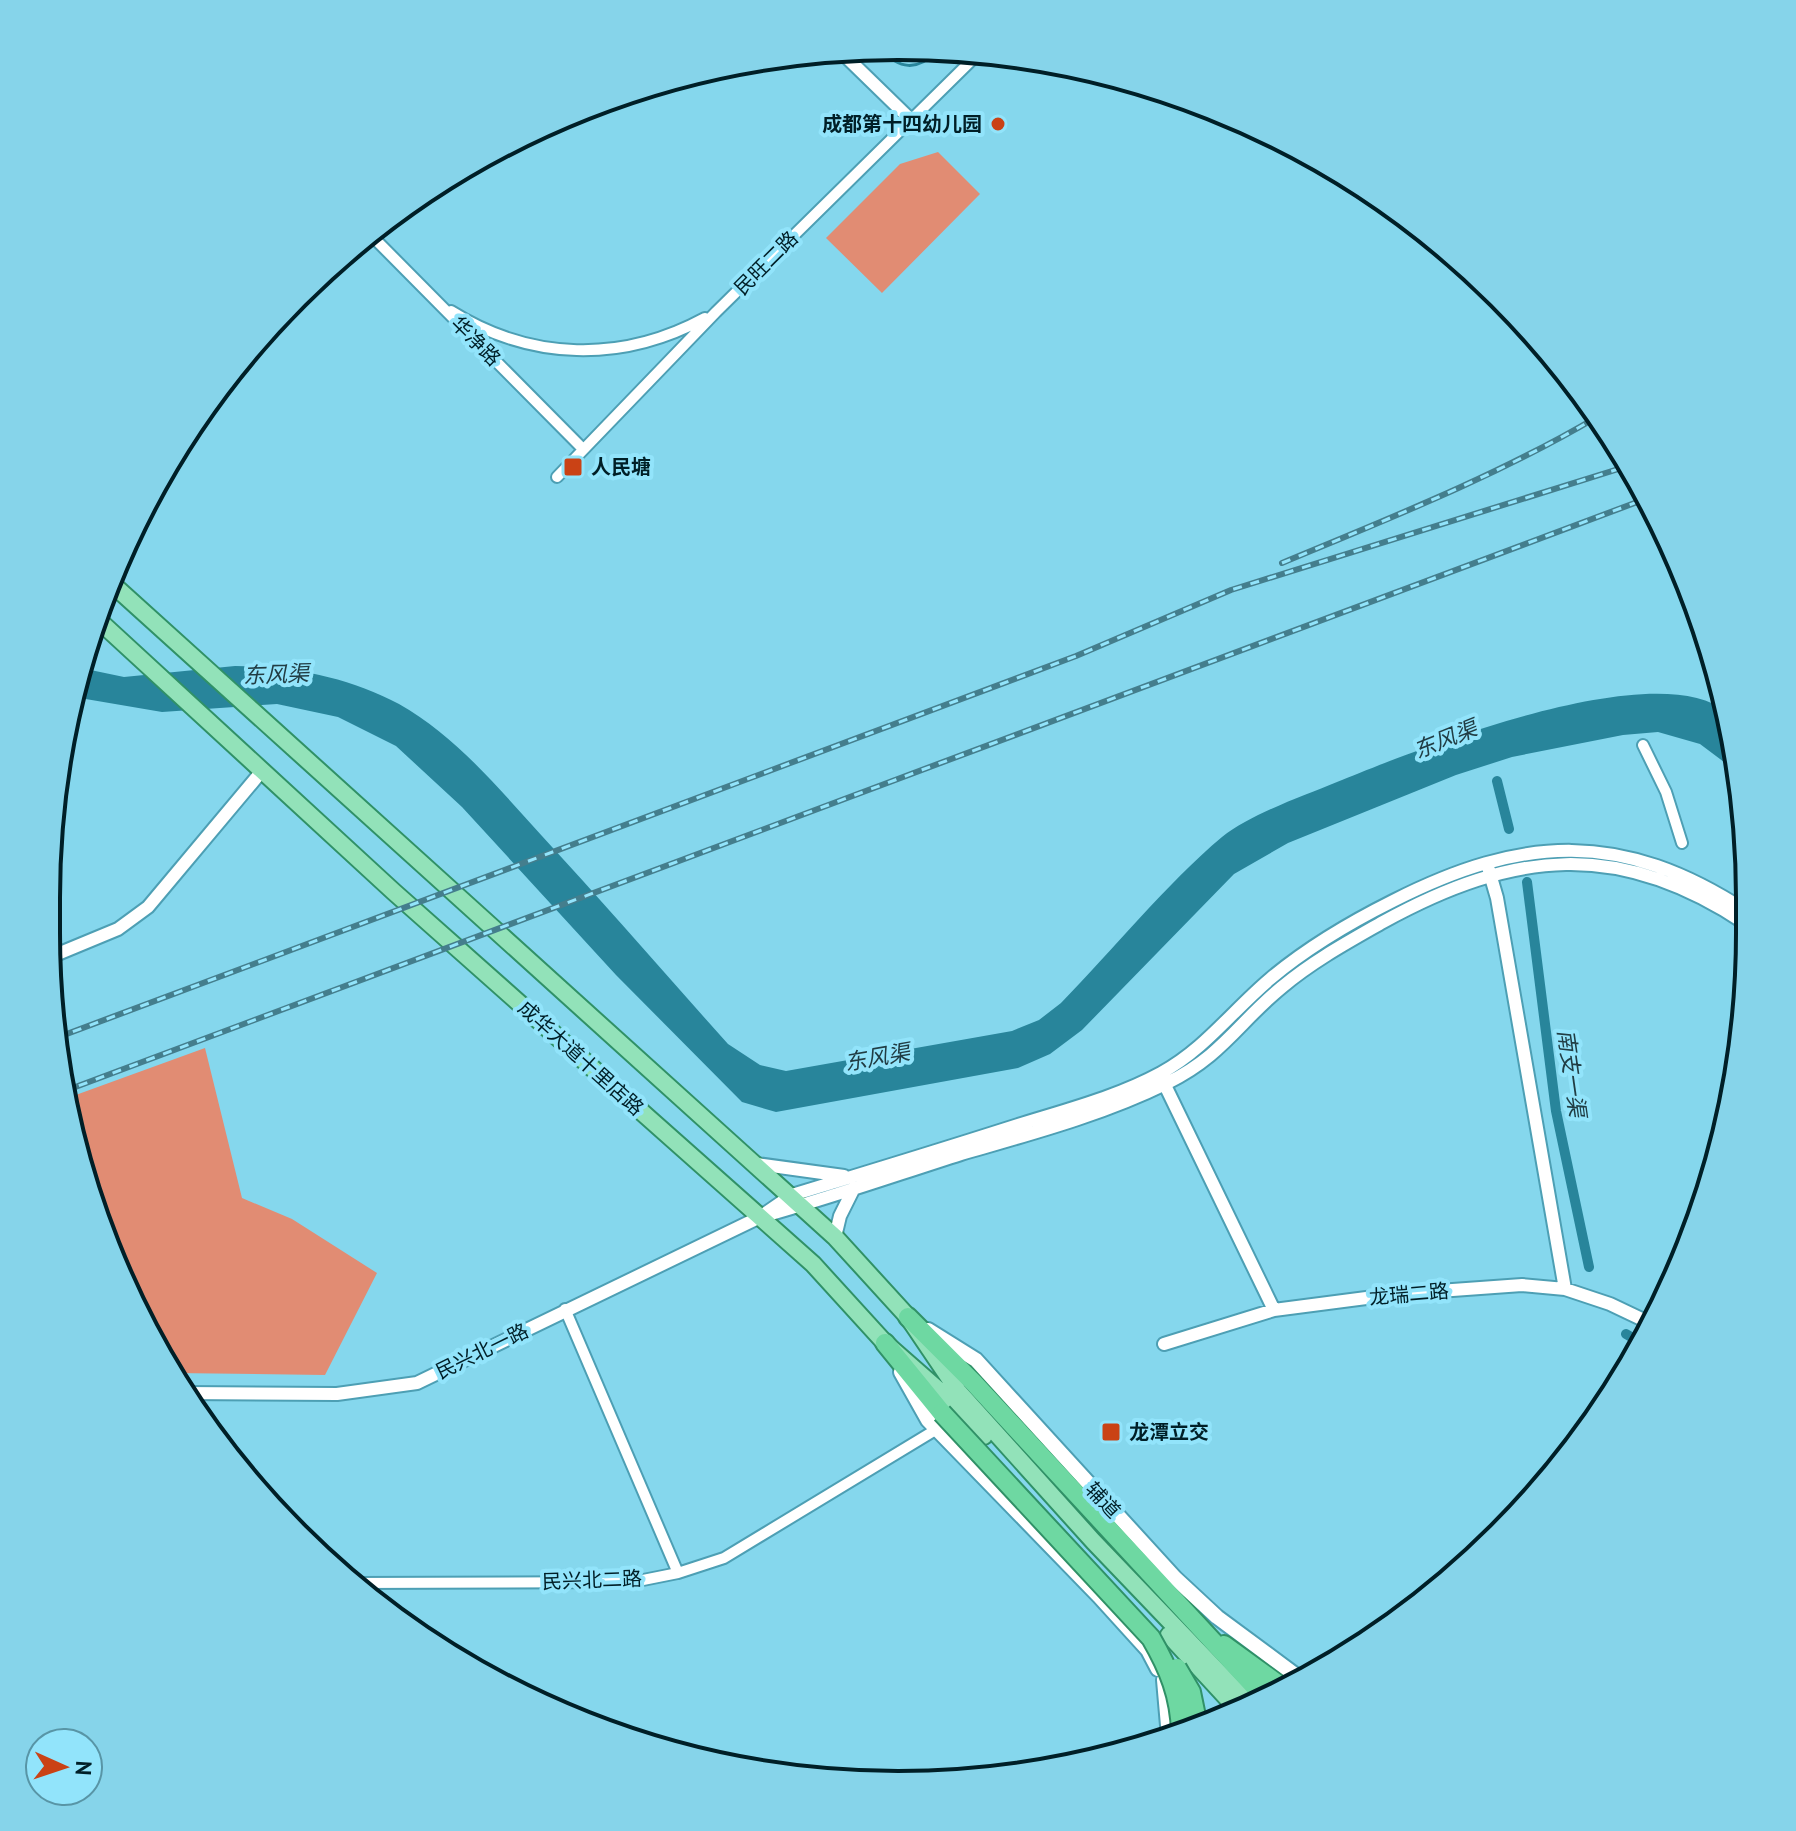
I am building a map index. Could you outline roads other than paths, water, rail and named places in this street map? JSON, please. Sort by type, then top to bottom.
[{"type":"highway","points":[[908,1317],[952,1403],[1175,1664],[1191,1692],[1197,1716]]},
{"type":"highway","points":[[885,1343],[1196,1626],[1257,1690]]},
{"type":"highway","points":[[1196,1626],[1275,1682]]},
{"type":"highway","points":[[1151,1638],[1170,1671],[1179,1702],[1180,1722]]},
{"type":"main road","name":"成华大道十里店路","points":[[119,590],[798,1200],[908,1317]]},
{"type":"main road","name":"成华大道十里店路","points":[[105,626],[262,771],[813,1264],[885,1343]]},
{"type":"main road","name":"辅道","points":[[908,1317],[976,1360],[1175,1578],[1253,1647],[1291,1673]]},
{"type":"main road","points":[[952,1403],[1148,1650],[1164,1680],[1192,1717]]},
{"type":"main road","points":[[952,1403],[1093,1541],[1242,1697]]},
{"type":"main road","points":[[952,1403],[1231,1702]]},
{"type":"main road","points":[[1164,1680],[1168,1727]]},
{"type":"street","points":[[851,62],[911,120]]},
{"type":"street","name":"民旺二路","points":[[557,477],[716,312],[968,63]]},
{"type":"street","name":"华净路","points":[[377,242],[583,449]]},
{"type":"street","points":[[433,298],[507,339],[566,351],[625,348],[663,338],[716,312]]},
{"type":"street","points":[[1643,745],[1666,792],[1682,843]]},
{"type":"street","points":[[61,953],[118,929],[148,907],[262,771]]},
{"type":"street","points":[[1162,1079],[1196,1052],[1268,980],[1315,944],[1417,889],[1487,862],[1556,850],[1638,858],[1674,869],[1736,905]]},
{"type":"street","points":[[1487,862],[1565,1289]]},
{"type":"street","points":[[1162,1079],[1202,1064],[1279,989],[1321,956],[1407,909],[1491,875],[1554,863],[1598,864],[1640,871],[1709,900],[1736,918]]},
{"type":"street","points":[[1162,1079],[1274,1310]]},
{"type":"street","name":"民兴北一路","points":[[197,1393],[337,1394],[417,1383],[565,1309],[798,1200],[1162,1079]]},
{"type":"street","points":[[757,1164],[853,1182],[835,1237]]},
{"type":"street","name":"龙瑞二路","points":[[1164,1344],[1274,1310],[1412,1293],[1522,1285],[1565,1289],[1610,1304],[1642,1319]]},
{"type":"street","points":[[565,1309],[678,1573]]},
{"type":"street","name":"民兴北二路","points":[[369,1583],[633,1582],[678,1573],[724,1558],[952,1403]]},
{"type":"water","name":"东风渠","points":[[235,666],[277,668],[340,680],[399,704],[439,731],[492,782],[728,1044],[760,1065],[786,1071],[1012,1031],[1039,1020],[1061,1003],[1201,855],[1234,829],[1293,799],[1476,730],[1592,700],[1646,694],[1693,697],[1713,706],[1725,762],[1700,744],[1658,732],[1623,735],[1512,757],[1456,775],[1288,843],[1234,874],[1082,1030],[1050,1054],[1018,1068],[776,1112],[742,1102],[616,975],[462,807],[396,746],[338,717],[277,704],[162,712],[85,699],[92,670],[124,677]]},
{"type":"waterway","points":[[893,60],[908,65],[924,61]]},
{"type":"waterway","name":"南支一渠","points":[[1497,781],[1509,829]]},
{"type":"waterway","name":"南支一渠","points":[[1527,882],[1556,1111],[1589,1267]]},
{"type":"waterway","name":"南支一渠","points":[[1626,1334],[1632,1337]]},
{"type":"railway","points":[[1282,563],[1482,477],[1588,422]]},
{"type":"railway","points":[[66,1034],[1076,656],[1231,590],[1618,469]]},
{"type":"railway","points":[[75,1087],[1637,502]]},
{"type":"place","name":"成都第十四幼儿园","points":[[998,124]]},
{"type":"place","name":"人民塘","points":[[573,467]]},
{"type":"place","name":"龙潭立交","points":[[1111,1432]]}]
